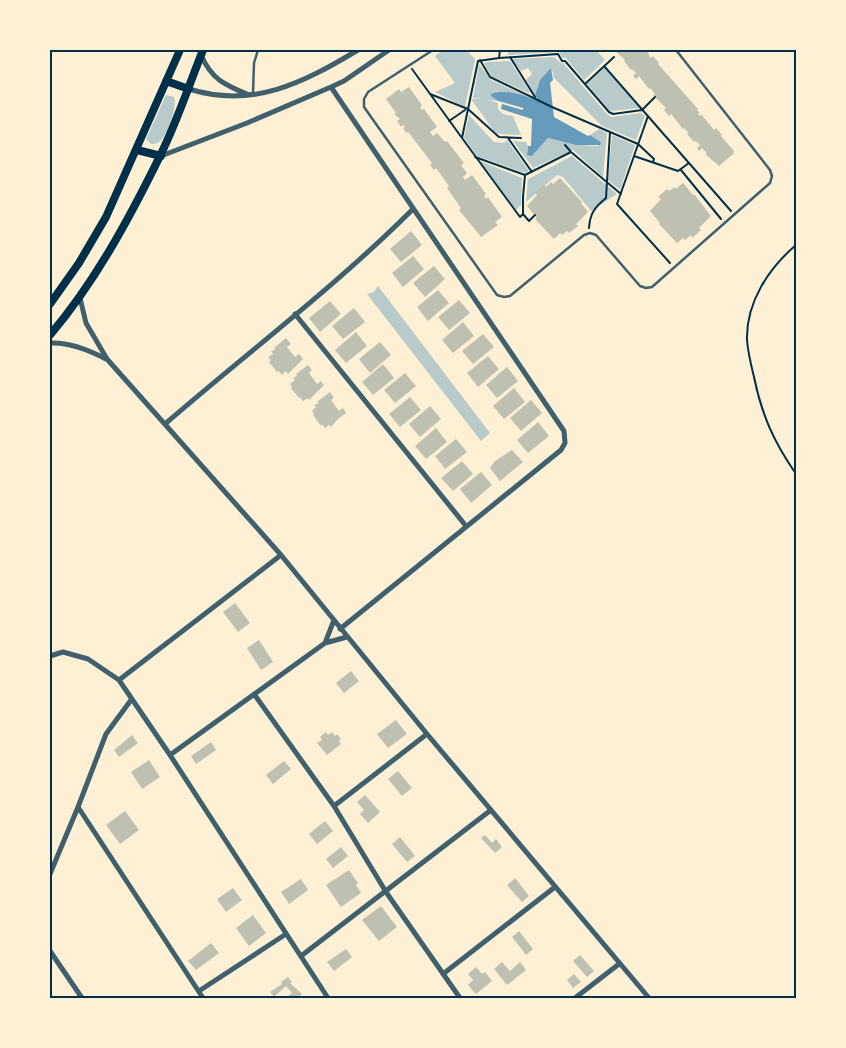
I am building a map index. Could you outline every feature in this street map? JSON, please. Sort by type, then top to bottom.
[{"type":"main road","points":[[50,304],[79,263],[106,217],[180,50]]},
{"type":"main road","points":[[50,335],[80,298],[109,251],[161,156],[202,52]]},
{"type":"main road","points":[[166,81],[189,89]]},
{"type":"main road","points":[[137,150],[161,156]]},
{"type":"street","points":[[189,89],[221,97],[270,92],[294,84],[358,50]]},
{"type":"street","points":[[161,156],[247,124],[344,81],[389,50]]},
{"type":"street","points":[[202,52],[209,70],[220,82],[251,95]]},
{"type":"street","points":[[330,87],[564,432],[565,443],[561,450],[340,629]]},
{"type":"street","points":[[165,424],[295,314],[392,229],[413,208]]},
{"type":"street","points":[[80,298],[86,323],[107,359],[280,555],[427,734],[649,998]]},
{"type":"street","points":[[295,314],[466,526]]},
{"type":"street","points":[[50,343],[78,347],[107,359]]},
{"type":"street","points":[[119,680],[280,555]]},
{"type":"street","points":[[325,643],[334,620]]},
{"type":"street","points":[[170,755],[325,643],[347,637]]},
{"type":"street","points":[[50,656],[62,652],[88,659],[119,680],[328,998]]},
{"type":"street","points":[[254,694],[334,806],[386,892],[460,998]]},
{"type":"street","points":[[50,874],[106,734],[131,700]]},
{"type":"street","points":[[334,806],[427,734]]},
{"type":"street","points":[[78,807],[203,998]]},
{"type":"street","points":[[300,956],[491,810]]},
{"type":"street","points":[[444,974],[555,887]]},
{"type":"street","points":[[198,991],[286,934]]},
{"type":"street","points":[[50,951],[82,998]]},
{"type":"street","points":[[575,998],[619,964]]},
{"type":"lane","points":[[251,95],[254,63],[258,50]]},
{"type":"lane","points":[[433,50],[368,92],[364,99],[364,106],[497,295],[504,298],[510,296],[588,233],[596,235],[640,286],[646,288],[652,286],[768,187],[772,179],[771,173],[676,50]]},
{"type":"path","points":[[498,58],[500,50]]},
{"type":"path","points":[[480,60],[558,54],[562,61],[565,61],[609,112],[613,114],[642,110],[655,97]]},
{"type":"path","points":[[510,57],[536,99]]},
{"type":"path","points":[[584,84],[614,57]]},
{"type":"path","points":[[480,60],[490,77],[552,107],[638,144],[654,159],[653,162]]},
{"type":"path","points":[[462,138],[466,110],[478,61],[480,60]]},
{"type":"path","points":[[410,65],[520,217],[524,214]]},
{"type":"path","points":[[604,66],[734,215]]},
{"type":"path","points":[[430,94],[466,110],[499,137],[521,138]]},
{"type":"path","points":[[449,121],[466,110]]},
{"type":"path","points":[[648,116],[617,204],[674,267]]},
{"type":"path","points":[[588,233],[590,216],[596,206],[606,198],[610,132]]},
{"type":"path","points":[[508,138],[532,172]]},
{"type":"path","points":[[565,145],[621,194]]},
{"type":"path","points":[[476,157],[525,175],[571,152]]},
{"type":"path","points":[[634,156],[678,171],[689,163]]},
{"type":"path","points":[[681,170],[725,224]]},
{"type":"path","points":[[525,175],[524,214],[529,221],[535,215]]},
{"type":"path","points":[[796,244],[778,262],[763,283],[750,313],[747,340],[757,394],[765,419],[776,444],[796,474]]},
{"type":"shaded area","points":[[443,50],[466,50],[475,59],[465,107],[435,92],[455,83],[435,56]]},
{"type":"shaded area","points":[[506,50],[596,50],[605,60],[584,80],[565,57],[563,59],[559,52],[509,55]]},
{"type":"shaded area","points":[[554,57],[563,63],[611,117],[641,113],[645,116],[636,140],[602,126],[554,78],[552,70],[539,82],[535,95],[526,80],[532,74],[528,68],[521,71],[512,59]]},
{"type":"shaded area","points":[[510,61],[530,92],[528,93],[491,76],[484,63]]},
{"type":"shaded area","points":[[479,64],[491,80],[526,96],[499,92],[491,96],[498,101],[488,100],[498,103],[498,109],[503,114],[513,116],[521,135],[499,134],[494,131],[471,99],[482,99],[473,98]]},
{"type":"shaded area","points":[[604,68],[639,108],[609,110],[587,84]]},
{"type":"shaded area","points":[[166,95],[174,97],[175,101],[171,121],[162,139],[158,143],[151,144],[146,139]]},
{"type":"shaded area","points":[[469,115],[494,142],[504,143],[507,140],[529,171],[525,173],[477,156],[464,138]]},
{"type":"shaded area","points":[[599,129],[607,133],[603,177],[573,150],[533,168],[513,141],[526,142],[528,146],[527,152],[532,156],[548,138],[576,145],[598,146],[601,142],[590,135]]},
{"type":"shaded area","points":[[612,135],[635,145],[620,190],[608,180]]},
{"type":"shaded area","points":[[572,156],[617,194],[591,211],[563,177],[557,175],[526,202],[528,179]]},
{"type":"shaded area","points":[[480,161],[522,178],[521,205],[516,210]]},
{"type":"shaded area","points":[[378,286],[490,433],[481,441],[367,294],[374,292]]},
{"type":"water","points":[[551,68],[553,80],[550,83],[554,117],[588,136],[590,135],[601,142],[600,145],[576,145],[548,138],[532,156],[527,155],[528,146],[531,146],[532,119],[501,109],[502,104],[523,110],[523,108],[498,101],[491,94],[513,93],[535,100],[537,99],[535,95],[540,80]]},
{"type":"building","points":[[614,50],[646,50],[651,58],[653,56],[698,109],[700,113],[698,114],[700,116],[701,114],[714,130],[716,128],[722,135],[734,151],[733,154],[719,166],[705,154],[707,153],[702,148],[699,151],[697,148],[700,145],[696,141],[694,142],[687,134],[688,132],[683,129],[671,114],[669,116],[664,110],[666,108],[653,95],[655,94],[650,88],[639,76],[636,79],[633,76],[636,73],[631,70],[625,60]]},
{"type":"building","points":[[409,87],[422,105],[420,107],[422,110],[424,109],[437,127],[430,132],[433,136],[437,133],[445,142],[447,141],[464,163],[461,165],[467,173],[463,177],[465,180],[472,175],[486,194],[484,196],[486,199],[488,197],[502,217],[495,222],[498,225],[481,237],[459,210],[461,208],[447,188],[449,186],[436,168],[434,170],[430,165],[432,163],[408,132],[406,133],[403,128],[405,127],[403,125],[401,127],[397,121],[400,119],[394,114],[396,113],[386,99],[399,89],[401,92]]},
{"type":"building","points":[[560,178],[582,202],[588,212],[576,224],[578,226],[569,233],[567,231],[562,235],[560,233],[554,239],[535,219],[537,218],[527,206],[537,195],[535,192],[544,185],[546,187],[551,182],[553,184]]},
{"type":"building","points":[[683,183],[711,216],[699,228],[701,230],[692,238],[691,235],[677,243],[659,224],[650,211],[661,199],[658,197],[667,189],[669,191],[675,187],[676,189]]},
{"type":"building","points":[[411,231],[422,245],[401,262],[390,249]]},
{"type":"building","points":[[413,256],[424,269],[403,287],[392,273]]},
{"type":"building","points":[[434,266],[445,279],[425,297],[413,283]]},
{"type":"building","points":[[438,290],[449,303],[428,321],[417,307]]},
{"type":"building","points":[[459,300],[470,313],[449,330],[438,317]]},
{"type":"building","points":[[330,301],[341,314],[320,332],[309,318]]},
{"type":"building","points":[[354,308],[365,322],[343,339],[332,326]]},
{"type":"building","points":[[463,322],[474,336],[453,353],[442,340]]},
{"type":"building","points":[[356,332],[367,346],[346,363],[335,350]]},
{"type":"building","points":[[483,334],[494,347],[473,364],[462,351]]},
{"type":"building","points":[[286,338],[291,344],[287,347],[295,357],[299,354],[303,359],[288,374],[286,371],[282,375],[269,362],[271,360],[268,357],[273,354],[271,351],[275,350],[274,348]]},
{"type":"building","points":[[380,342],[391,355],[370,373],[359,359]]},
{"type":"building","points":[[488,356],[499,369],[478,387],[467,373]]},
{"type":"building","points":[[383,364],[394,378],[373,395],[362,382]]},
{"type":"building","points":[[308,365],[312,370],[309,373],[317,384],[321,381],[324,385],[309,400],[308,398],[303,401],[291,388],[290,384],[295,380],[293,378],[297,376],[296,374]]},
{"type":"building","points":[[507,367],[518,381],[497,398],[486,385]]},
{"type":"building","points":[[405,373],[416,386],[395,403],[384,390]]},
{"type":"building","points":[[514,388],[525,402],[504,419],[493,406]]},
{"type":"building","points":[[330,392],[334,398],[331,400],[339,411],[343,408],[346,413],[331,427],[329,425],[325,428],[322,424],[321,426],[312,411],[316,407],[314,405],[319,403],[317,402]]},
{"type":"building","points":[[410,397],[421,410],[400,427],[389,414]]},
{"type":"building","points":[[531,400],[542,413],[521,431],[510,418]]},
{"type":"building","points":[[430,406],[441,419],[420,437],[409,424]]},
{"type":"building","points":[[538,422],[549,436],[528,453],[517,440]]},
{"type":"building","points":[[436,428],[447,442],[426,459],[415,446]]},
{"type":"building","points":[[456,439],[467,452],[445,469],[435,456]]},
{"type":"building","points":[[512,450],[523,462],[500,481],[490,468],[495,461]]},
{"type":"building","points":[[462,461],[473,474],[453,491],[441,478]]},
{"type":"building","points":[[481,472],[492,485],[471,503],[460,489]]},
{"type":"building","points":[[235,603],[250,623],[238,632],[223,612]]},
{"type":"building","points":[[259,640],[273,662],[261,670],[247,648]]},
{"type":"building","points":[[351,671],[359,681],[344,693],[336,683]]},
{"type":"building","points":[[396,720],[407,734],[388,748],[377,734]]},
{"type":"building","points":[[326,732],[328,735],[332,732],[335,736],[337,734],[341,739],[339,741],[341,744],[327,755],[317,743],[322,740],[320,737]]},
{"type":"building","points":[[132,735],[138,743],[119,757],[114,750]]},
{"type":"building","points":[[211,742],[216,750],[196,764],[191,756]]},
{"type":"building","points":[[149,760],[160,777],[142,789],[131,772]]},
{"type":"building","points":[[284,761],[291,769],[273,784],[266,775]]},
{"type":"building","points":[[398,771],[412,788],[402,796],[388,779]]},
{"type":"building","points":[[365,795],[380,812],[368,823],[360,814],[364,810],[357,802]]},
{"type":"building","points":[[125,811],[139,830],[120,844],[106,825]]},
{"type":"building","points":[[325,821],[333,831],[317,844],[309,834]]},
{"type":"building","points":[[485,835],[492,843],[496,839],[502,847],[495,853],[481,838]]},
{"type":"building","points":[[400,837],[415,856],[407,862],[392,844]]},
{"type":"building","points":[[341,847],[348,856],[333,868],[326,859]]},
{"type":"building","points":[[349,870],[358,883],[356,885],[361,893],[341,907],[326,885]]},
{"type":"building","points":[[515,878],[529,896],[522,902],[507,885]]},
{"type":"building","points":[[301,879],[308,890],[289,904],[281,892]]},
{"type":"building","points":[[233,888],[242,900],[226,912],[217,899]]},
{"type":"building","points":[[381,906],[397,927],[379,941],[362,920]]},
{"type":"building","points":[[253,915],[266,933],[249,946],[236,928]]},
{"type":"building","points":[[519,931],[533,949],[526,955],[512,937]]},
{"type":"building","points":[[211,943],[219,953],[196,970],[188,961]]},
{"type":"building","points":[[346,949],[352,957],[334,971],[327,962]]},
{"type":"building","points":[[580,955],[594,971],[587,977],[573,961]]},
{"type":"building","points":[[502,962],[510,971],[520,962],[526,970],[507,985],[494,969]]},
{"type":"building","points":[[476,967],[482,974],[485,972],[492,981],[476,994],[468,985],[473,980],[468,974]]},
{"type":"building","points":[[574,974],[581,982],[573,988],[567,980]]},
{"type":"building","points":[[288,977],[292,982],[290,983],[302,994],[297,998],[286,998],[292,993],[286,986],[274,997],[270,992],[282,984],[281,982]]}]
